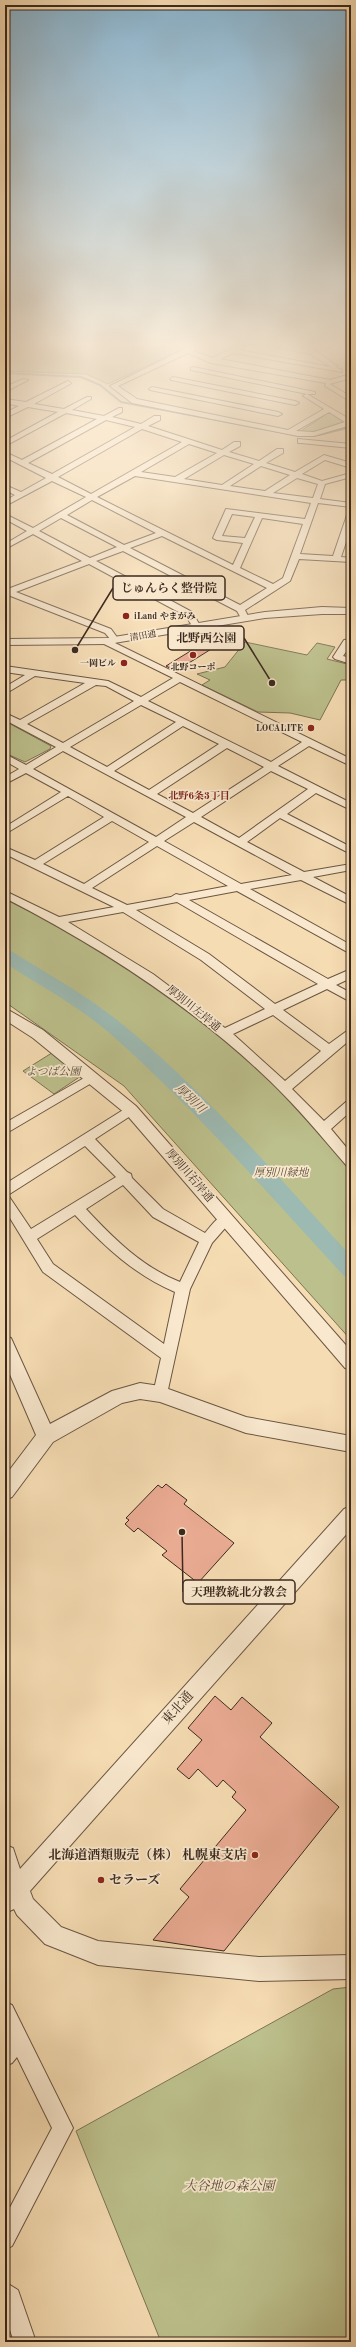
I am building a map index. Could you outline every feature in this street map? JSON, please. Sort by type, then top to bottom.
[{"type":"street","points":[[10,457],[273,588]]},
{"type":"street","points":[[22,463],[34,457]]},
{"type":"street","points":[[5,504],[90,457]]},
{"type":"street","points":[[5,548],[162,457]]},
{"type":"street","points":[[176,480],[215,457]]},
{"type":"street","points":[[238,457],[322,483],[351,475]]},
{"type":"street","points":[[222,488],[270,457]]},
{"type":"street","points":[[266,494],[324,457],[351,466]]},
{"type":"street","points":[[133,473],[315,502],[351,505]]},
{"type":"street","points":[[61,515],[178,576],[242,614],[273,588],[287,579],[322,483]]},
{"type":"street","points":[[5,487],[21,495]]},
{"type":"street","points":[[248,541],[217,538],[229,511],[308,522]]},
{"type":"street","points":[[5,516],[189,614],[197,627]]},
{"type":"street","points":[[235,569],[259,516]]},
{"type":"street","points":[[336,559],[347,540],[350,520]]},
{"type":"street","points":[[8,593],[89,560],[162,533]]},
{"type":"street","points":[[296,556],[351,560]]},
{"type":"street","points":[[147,591],[178,576]]},
{"type":"street","points":[[8,593],[108,631],[110,641],[178,679],[307,743],[351,763]]},
{"type":"street","name":"清田通","points":[[5,642],[110,641],[197,627],[242,614],[351,611]]},
{"type":"street","points":[[351,642],[347,642],[338,657],[351,661]]},
{"type":"street","points":[[5,669],[108,684],[351,807]]},
{"type":"street","points":[[5,691],[34,673]]},
{"type":"street","points":[[5,781],[178,679]]},
{"type":"street","points":[[20,724],[94,682]]},
{"type":"street","points":[[5,716],[64,746],[151,793],[192,818],[240,842],[351,902]]},
{"type":"street","points":[[108,770],[184,722]]},
{"type":"street","points":[[85,888],[307,743]]},
{"type":"street","points":[[151,793],[226,744]]},
{"type":"street","points":[[5,757],[351,950]]},
{"type":"street","points":[[240,842],[315,789]]},
{"type":"street","points":[[5,831],[68,792]]},
{"type":"street","points":[[280,814],[351,851]]},
{"type":"street","points":[[36,864],[111,817]]},
{"type":"street","points":[[5,850],[122,907],[204,957],[328,1050]]},
{"type":"street","points":[[56,920],[176,897],[351,867]]},
{"type":"street","name":"厚別川左岸通","points":[[5,894],[103,945],[183,999],[224,1033],[285,1088],[324,1128],[351,1162]]},
{"type":"street","points":[[176,897],[351,998]]},
{"type":"street","points":[[224,1033],[274,1008],[351,973]]},
{"type":"street","name":"厚別川右岸通","points":[[5,1013],[38,1034],[131,1110],[351,1363]]},
{"type":"street","points":[[285,1088],[351,1032]]},
{"type":"street","points":[[5,1129],[91,1078]]},
{"type":"street","points":[[324,1128],[351,1104]]},
{"type":"street","points":[[5,1191],[131,1110]]},
{"type":"street","points":[[86,1138],[126,1177],[158,1213],[207,1240]]},
{"type":"street","points":[[28,1238],[126,1177]]},
{"type":"street","points":[[5,1199],[48,1268],[169,1356]]},
{"type":"street","points":[[77,1208],[113,1248],[164,1283],[183,1289]]},
{"type":"street","points":[[160,1394],[183,1289],[207,1240],[226,1218]]},
{"type":"street","points":[[6,1348],[46,1436]]},
{"type":"street","points":[[5,1491],[46,1436],[118,1396],[140,1391],[160,1394],[246,1425],[351,1444]]},
{"type":"street","name":"東北通","points":[[11,1895],[351,1516]]},
{"type":"street","points":[[5,1856],[11,1895],[53,1936],[98,1953],[258,1969],[351,1967]]},
{"type":"street","points":[[5,2012],[63,2128],[5,2239]]},
{"type":"street","points":[[5,2056],[19,2039]]},
{"type":"street","points":[[5,2293],[10,2298],[26,2342]]},
{"type":"green space","points":[[245,642],[307,655],[317,643],[335,647],[327,659],[351,665],[351,680],[341,680],[320,720],[290,713],[258,712],[202,685],[210,680],[197,674],[225,667]]},
{"type":"green space","points":[[5,721],[51,746],[50,749],[25,762],[5,753]]},
{"type":"green space","name":"厚別川緑地","points":[[5,899],[88,941],[157,984],[279,1085],[327,1137],[351,1167],[351,1340],[124,1086],[5,1002]]},
{"type":"green space","name":"よつば公園","points":[[55,1051],[84,1074],[54,1094],[23,1071]]},
{"type":"green space","name":"大谷地の森公園","points":[[351,1987],[351,2342],[161,2342],[76,2131],[333,1989]]},
{"type":"building","name":"北野コーポ","points":[[215,636],[229,638],[176,671],[166,666]]},
{"type":"building","points":[[166,1484],[187,1500],[184,1504],[234,1543],[198,1583],[162,1555],[167,1551],[138,1528],[134,1532],[125,1524],[129,1520],[126,1518],[158,1485],[162,1488]]},
{"type":"building","name":"北海道酒類販売（株） 札幌東支店","points":[[215,1696],[231,1710],[242,1697],[272,1723],[260,1737],[339,1807],[224,1951],[153,1940],[189,1897],[180,1889],[246,1810],[232,1797],[236,1792],[223,1780],[217,1787],[198,1769],[189,1779],[177,1769],[202,1740],[188,1728]]},
{"type":"waterway","name":"厚別川","points":[[5,955],[88,1007],[121,1033],[209,1116],[351,1270]]},
{"type":"place","name":"iLand やまがみ","points":[[126,616]]},
{"type":"place","name":"じゅんらく整骨院","points":[[75,650]]},
{"type":"place","name":"北野コーポ","points":[[193,655]]},
{"type":"place","name":"一岡ビル","points":[[124,663]]},
{"type":"place","name":"北野西公園","points":[[272,683]]},
{"type":"place","name":"LOCALITE","points":[[311,728]]},
{"type":"place","name":"天理教統北分教会","points":[[182,1532]]},
{"type":"place","name":"北海道酒類販売（株） 札幌東支店","points":[[255,1855]]},
{"type":"place","name":"セラーズ","points":[[101,1880]]},
{"type":"district","name":"北野6条3丁目","points":[[199,796]]}]
